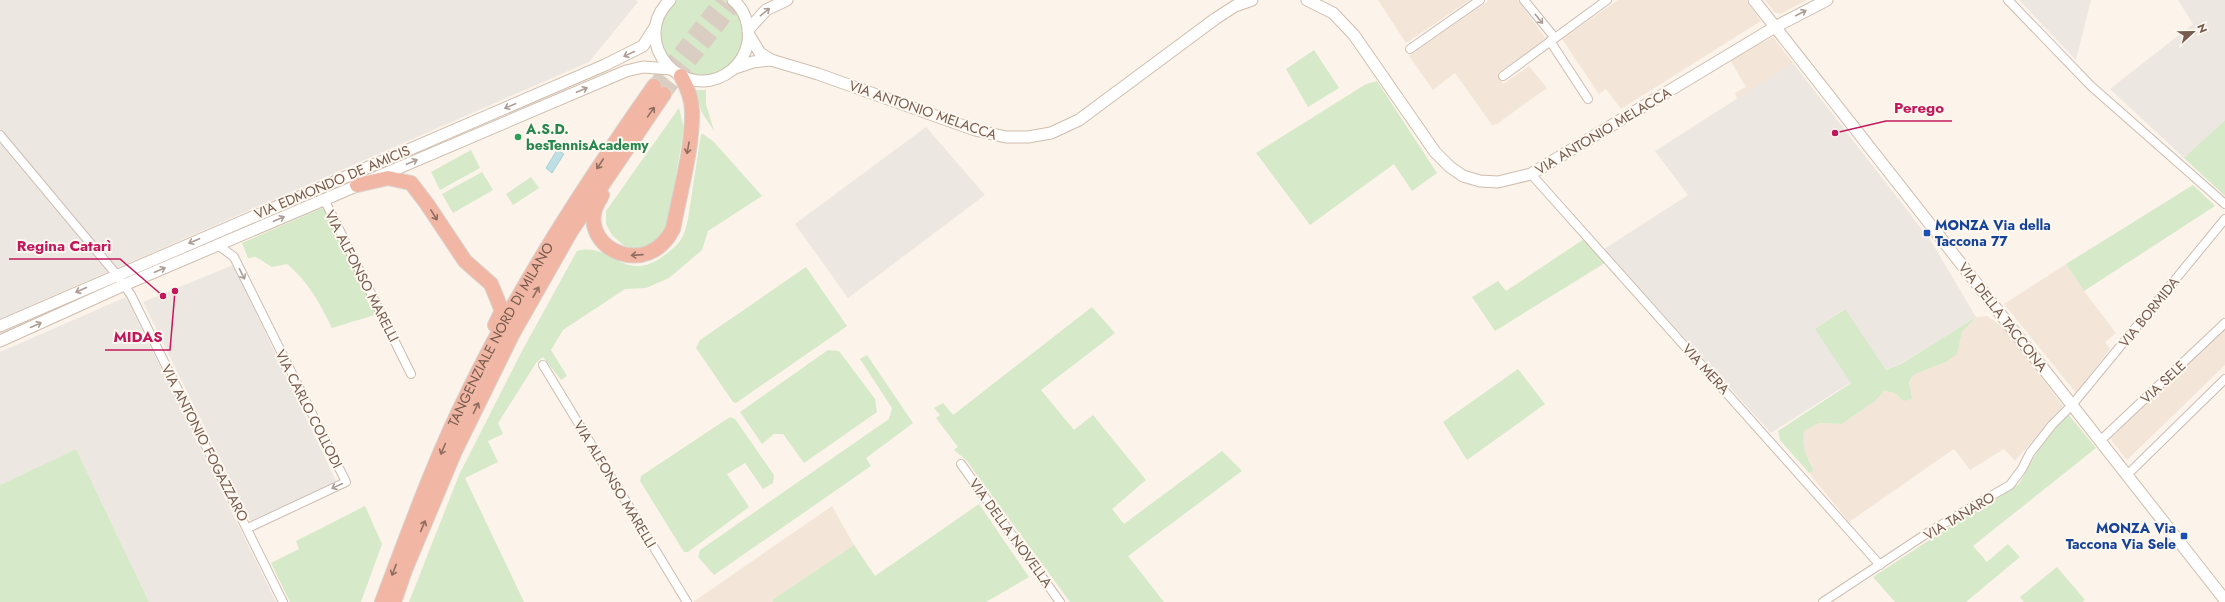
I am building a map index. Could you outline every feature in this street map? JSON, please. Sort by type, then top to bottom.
[{"type":"highway","points":[[625,150],[623,161],[595,209],[594,219],[597,232],[603,243],[611,250],[624,255],[636,256],[658,249],[668,239],[673,229],[691,133],[693,110],[690,94],[676,73]]},
{"type":"highway","name":"TANGENZIALE NORD DI MILANO","points":[[382,602],[423,494],[469,390],[559,228],[659,90],[625,150],[571,231],[513,333],[455,451],[405,570],[394,602]]},
{"type":"highway","points":[[357,185],[388,178],[411,183],[427,204],[465,261],[491,284],[502,311],[466,380],[469,390]]},
{"type":"main road","name":"VIA EDMONDO DE AMICIS","points":[[0,326],[116,274],[605,65],[643,46],[655,27],[664,6],[670,0]]},
{"type":"main road","name":"VIA ANTONIO MELACCA","points":[[733,0],[742,10],[748,33],[760,53],[771,60],[818,74],[975,130],[1006,137],[1028,137],[1051,133],[1079,120],[1215,19],[1235,6],[1252,0]]},
{"type":"main road","points":[[734,68],[744,54],[748,33],[766,10],[787,0]]},
{"type":"main road","name":"VIA ANTONIO MELACCA","points":[[1307,0],[1333,13],[1354,35],[1435,152],[1450,168],[1463,176],[1480,181],[1498,182],[1531,174],[1775,26],[1827,0]]},
{"type":"main road","name":"VIA DELLA TACCONA","points":[[1754,0],[2225,600]]},
{"type":"main road","points":[[655,27],[655,36],[659,53],[676,73]]},
{"type":"main road","name":"VIA ANTONIO MELACCA","points":[[734,68],[753,62],[771,60]]},
{"type":"main road","name":"VIA EDMONDO DE AMICIS","points":[[0,341],[124,285],[626,71],[643,67],[676,73],[704,81],[721,77],[734,68]]},
{"type":"street","points":[[1410,49],[1480,0]]},
{"type":"street","points":[[1524,0],[1552,39],[1588,99]]},
{"type":"street","points":[[1503,76],[1607,0]]},
{"type":"street","points":[[2008,0],[2091,86],[2225,204]]},
{"type":"street","name":"VIA ANTONIO FOGAZZARO","points":[[0,135],[116,274],[131,295],[284,602]]},
{"type":"street","name":"VIA MERA","points":[[1531,174],[1880,565]]},
{"type":"street","name":"VIA ALFONSO MARELLI","points":[[324,199],[411,374]]},
{"type":"street","name":"VIA BORMIDA","points":[[2072,405],[2225,219]]},
{"type":"street","name":"VIA CARLO COLLODI","points":[[218,245],[234,257],[346,482],[248,528]]},
{"type":"street","name":"VIA SELE","points":[[2100,441],[2225,323]]},
{"type":"street","name":"VIA ALFONSO MARELLI","points":[[542,365],[687,602]]},
{"type":"street","points":[[2127,475],[2225,379]]},
{"type":"street","name":"VIA TANARO","points":[[1822,602],[1929,532],[2010,485],[2022,469],[2030,453],[2052,425],[2072,405]]},
{"type":"street","name":"VIA DELLA NOVELLA","points":[[961,464],[1060,602]]},
{"type":"shaded area","points":[[0,0],[636,0],[638,2],[589,62],[0,319]]},
{"type":"shaded area","points":[[1378,0],[1470,0],[1406,43]]},
{"type":"shaded area","points":[[1489,0],[1518,0],[1546,39],[1498,73],[1503,84],[1529,66],[1547,88],[1497,124],[1492,125],[1455,73],[1433,90],[1409,56]]},
{"type":"shaded area","points":[[1618,0],[1746,0],[1761,21],[1621,109],[1606,89],[1599,94],[1562,39]]},
{"type":"shaded area","points":[[1765,0],[1807,0],[1780,14],[1774,12]]},
{"type":"shaded area","points":[[2019,0],[2091,0],[2076,60]]},
{"type":"shaded area","points":[[2178,0],[2225,0],[2225,120],[2184,158],[2110,89],[2193,24]]},
{"type":"shaded area","points":[[1773,37],[1793,63],[1737,99],[1735,93],[1746,87],[1730,60]]},
{"type":"shaded area","points":[[1793,63],[1931,241],[1976,317],[1900,364],[1886,370],[1844,309],[1815,329],[1851,382],[1771,433],[1604,249],[1688,195],[1655,151]]},
{"type":"shaded area","points":[[926,127],[985,195],[848,298],[795,224]]},
{"type":"shaded area","points":[[2066,264],[2084,291],[2116,333],[2105,342],[2110,349],[2076,393],[2004,304]]},
{"type":"shaded area","points":[[233,265],[336,481],[251,522],[143,302]]},
{"type":"shaded area","points":[[126,297],[276,602],[149,602],[76,449],[0,485],[0,352]]},
{"type":"shaded area","points":[[1987,316],[2004,328],[2063,406],[2015,461],[2004,449],[1970,470],[1954,449],[1849,522],[1809,473],[1814,471],[1806,455],[1802,441],[1804,431],[1819,423],[1842,424],[1875,401],[1884,391],[1895,393],[1903,401],[1913,375],[1946,362],[1957,353],[1962,332],[1976,317]]},
{"type":"shaded area","points":[[2225,327],[2225,365],[2127,460],[2110,439]]},
{"type":"shaded area","points":[[832,506],[854,545],[772,600],[773,602],[693,602]]},
{"type":"green space","points":[[677,0],[727,0],[739,15],[744,31],[741,47],[734,61],[722,71],[708,76],[692,75],[666,58],[659,38],[660,26],[665,14]]},
{"type":"green space","points":[[1314,50],[1339,88],[1308,107],[1286,69]]},
{"type":"green space","points":[[1377,81],[1437,173],[1412,191],[1394,164],[1310,225],[1256,153],[1366,84]]},
{"type":"green space","points":[[696,90],[706,90],[706,104],[714,131],[701,111]]},
{"type":"green space","points":[[679,108],[684,128],[668,224],[657,244],[634,249],[623,245],[612,235],[606,224],[606,211]]},
{"type":"green space","points":[[2225,120],[2225,196],[2184,158]]},
{"type":"green space","points":[[701,134],[714,142],[762,196],[708,231],[702,250],[669,278],[646,288],[625,289],[563,330],[551,350],[567,376],[561,380],[543,357],[536,363],[498,423],[503,434],[488,441],[498,462],[465,478],[524,602],[409,602],[459,475],[522,351],[577,251],[589,250],[600,252],[628,265],[639,266],[651,263],[666,254],[675,246],[685,231],[688,219]]},
{"type":"green space","points":[[471,150],[480,168],[440,190],[431,172]]},
{"type":"green space","points":[[482,172],[493,190],[453,213],[442,194]]},
{"type":"green space","points":[[531,177],[539,188],[513,205],[506,194]]},
{"type":"green space","points":[[2193,185],[2215,206],[2084,291],[2066,264]]},
{"type":"green space","points":[[322,208],[326,210],[371,299],[367,301],[371,309],[376,307],[378,314],[332,328],[308,286],[295,271],[287,264],[272,267],[256,257],[248,258],[242,243]]},
{"type":"green space","points":[[1584,239],[1605,263],[1495,331],[1472,297],[1498,281],[1506,291]]},
{"type":"green space","points":[[806,267],[847,326],[736,403],[733,402],[696,348],[700,340]]},
{"type":"green space","points":[[1092,307],[1115,333],[1041,390],[1074,430],[1093,415],[1146,480],[1112,509],[1124,524],[1222,451],[1242,471],[1128,556],[1164,602],[1070,602],[966,460],[954,450],[958,447],[936,418],[940,415],[934,408],[943,403],[953,415]]},
{"type":"green space","points":[[1845,309],[1886,370],[1901,364],[1976,317],[1962,332],[1957,354],[1946,362],[1913,375],[1909,383],[1912,399],[1903,401],[1895,393],[1884,391],[1875,401],[1842,424],[1819,423],[1804,431],[1804,447],[1814,471],[1809,473],[1780,440],[1778,431],[1851,383],[1815,329]]},
{"type":"green space","points":[[828,350],[839,351],[875,399],[877,412],[804,463],[783,434],[774,434],[762,444],[740,412]]},
{"type":"green space","points":[[867,355],[913,423],[866,458],[871,466],[714,575],[698,557],[700,550],[889,419],[892,408],[860,359]]},
{"type":"green space","points":[[1518,369],[1545,404],[1467,460],[1443,422]]},
{"type":"green space","points":[[2068,414],[2096,448],[1973,546],[1987,562],[2008,544],[2020,557],[1966,602],[1895,602],[1873,577],[1966,516],[2019,484],[2041,445]]},
{"type":"green space","points":[[730,417],[735,419],[774,475],[773,483],[763,489],[745,463],[727,474],[749,507],[688,552],[684,552],[640,481],[641,476]]},
{"type":"green space","points":[[76,449],[149,602],[0,602],[0,485]]},
{"type":"green space","points":[[979,504],[1029,577],[986,602],[773,602],[772,600],[854,545],[875,576]]},
{"type":"green space","points":[[365,506],[382,544],[361,602],[290,602],[271,563],[299,549],[296,541]]},
{"type":"green space","points":[[2057,567],[2085,600],[2082,602],[2024,602],[2020,597]]},
{"type":"water","points":[[557,150],[564,154],[552,173],[546,168]]},
{"type":"tunnel","points":[[654,86],[722,0]]},
{"type":"tunnel","points":[[664,94],[738,0]]},
{"type":"place","name":"Perego","points":[[1835,133]]},
{"type":"place","name":"A.S.D. besTennisAcademy","points":[[518,137]]},
{"type":"place","name":"MONZA Via della Taccona 77","points":[[1927,233]]},
{"type":"place","name":"MIDAS","points":[[175,291]]},
{"type":"place","name":"Regina Catarì","points":[[163,296]]},
{"type":"place","name":"MONZA Via Taccona Via Sele","points":[[2184,536]]}]
